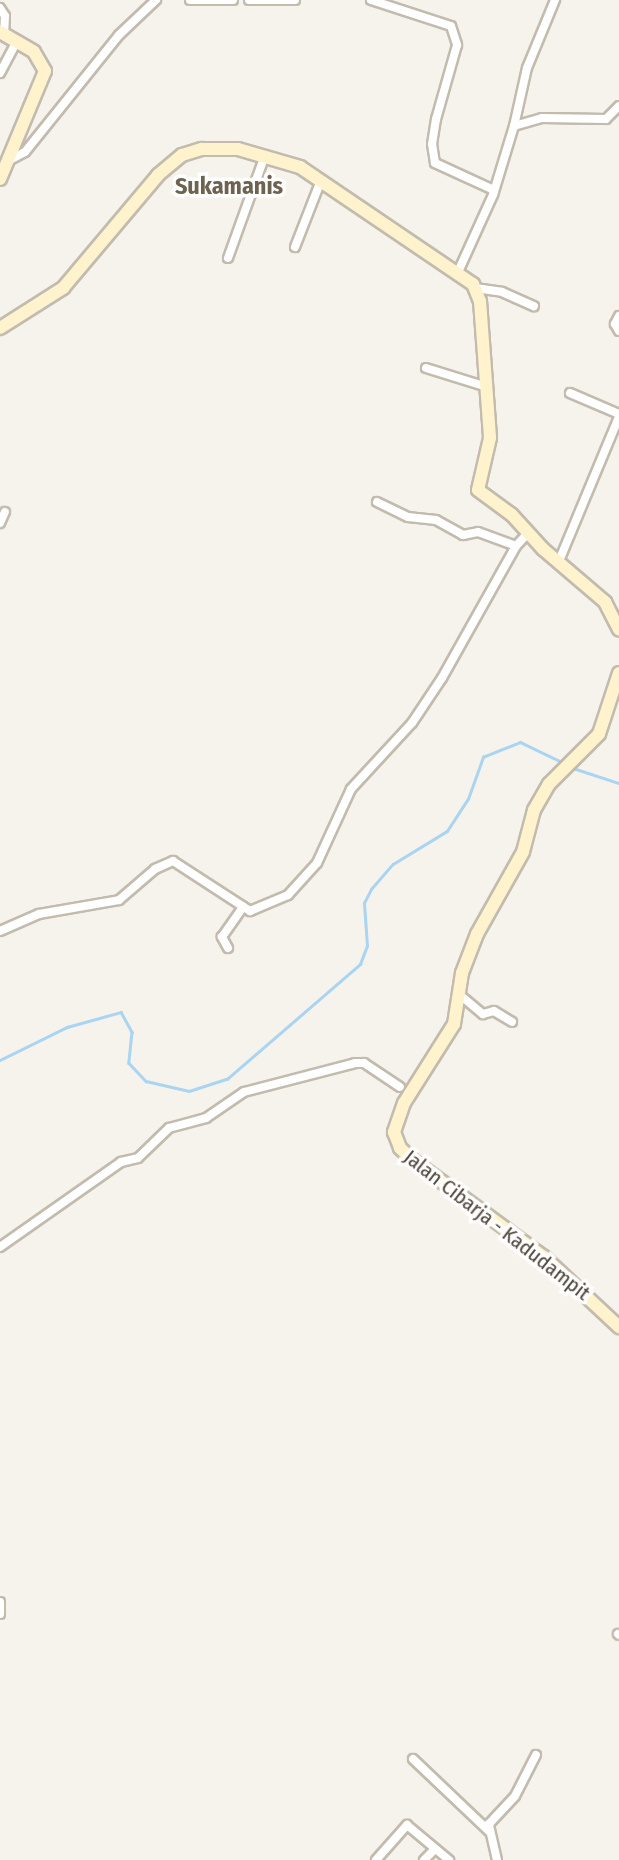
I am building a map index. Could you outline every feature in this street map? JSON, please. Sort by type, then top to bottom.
[{"type":"street","points":[[7,162],[25,152],[119,35],[156,0]]},
{"type":"street","points":[[190,0],[233,0]]},
{"type":"street","points":[[249,0],[295,0]]},
{"type":"street","points":[[371,0],[451,26],[457,45],[436,119],[432,144],[435,163],[495,190]]},
{"type":"street","points":[[458,272],[495,190],[514,127],[527,68],[555,0]]},
{"type":"street","points":[[0,8],[5,16],[2,33],[34,52],[45,71],[0,179]]},
{"type":"street","points":[[0,73],[17,41]]},
{"type":"street","points":[[514,127],[551,118],[606,118],[619,106]]},
{"type":"street","points":[[0,328],[63,288],[158,175],[182,155],[219,148],[265,155],[299,167],[458,272],[475,288],[502,292],[534,306]]},
{"type":"street","points":[[228,258],[265,155]]},
{"type":"street","points":[[295,247],[320,183]]},
{"type":"street","points":[[475,288],[490,438],[478,490],[512,515],[528,533],[605,602],[619,629]]},
{"type":"street","points":[[619,316],[615,324],[619,331]]},
{"type":"street","points":[[426,368],[486,387]]},
{"type":"street","points":[[559,561],[619,416],[570,393]]},
{"type":"street","points":[[377,502],[408,517],[436,520],[463,535],[478,532],[516,546]]},
{"type":"street","points":[[0,523],[5,512]]},
{"type":"street","points":[[0,931],[39,914],[119,900],[155,869],[173,861],[243,907],[255,911],[270,906],[299,886],[317,863],[351,789],[412,723],[516,546],[528,533]]},
{"type":"street","name":"Jalan Cibarja - Kadudampit","points":[[619,673],[600,734],[549,784],[534,810],[523,852],[477,934],[462,973],[454,1024],[404,1103],[394,1139],[426,1170],[544,1257],[619,1327]]},
{"type":"street","points":[[228,948],[222,937],[243,907]]},
{"type":"street","points":[[460,995],[483,1014],[494,1011],[512,1022]]},
{"type":"street","points":[[0,1247],[121,1162],[138,1158],[169,1128],[206,1118],[244,1092],[355,1063],[364,1063],[400,1087]]},
{"type":"street","points":[[0,1602],[0,1614]]},
{"type":"street","points":[[489,1831],[515,1796],[536,1755]]},
{"type":"street","points":[[413,1759],[489,1831],[497,1860]]},
{"type":"street","points":[[376,1860],[407,1825],[449,1860]]},
{"type":"street","points":[[424,1860],[434,1850]]},
{"type":"waterway","points":[[0,1060],[67,1027],[121,1012],[132,1032],[129,1063],[146,1081],[189,1091],[227,1079],[360,964],[367,946],[364,903],[371,889],[393,864],[447,831],[468,799],[483,757],[520,742],[564,763]]},
{"type":"waterway","points":[[573,768],[619,783]]},
{"type":"district","name":"Sukamanis","points":[[229,187]]}]
